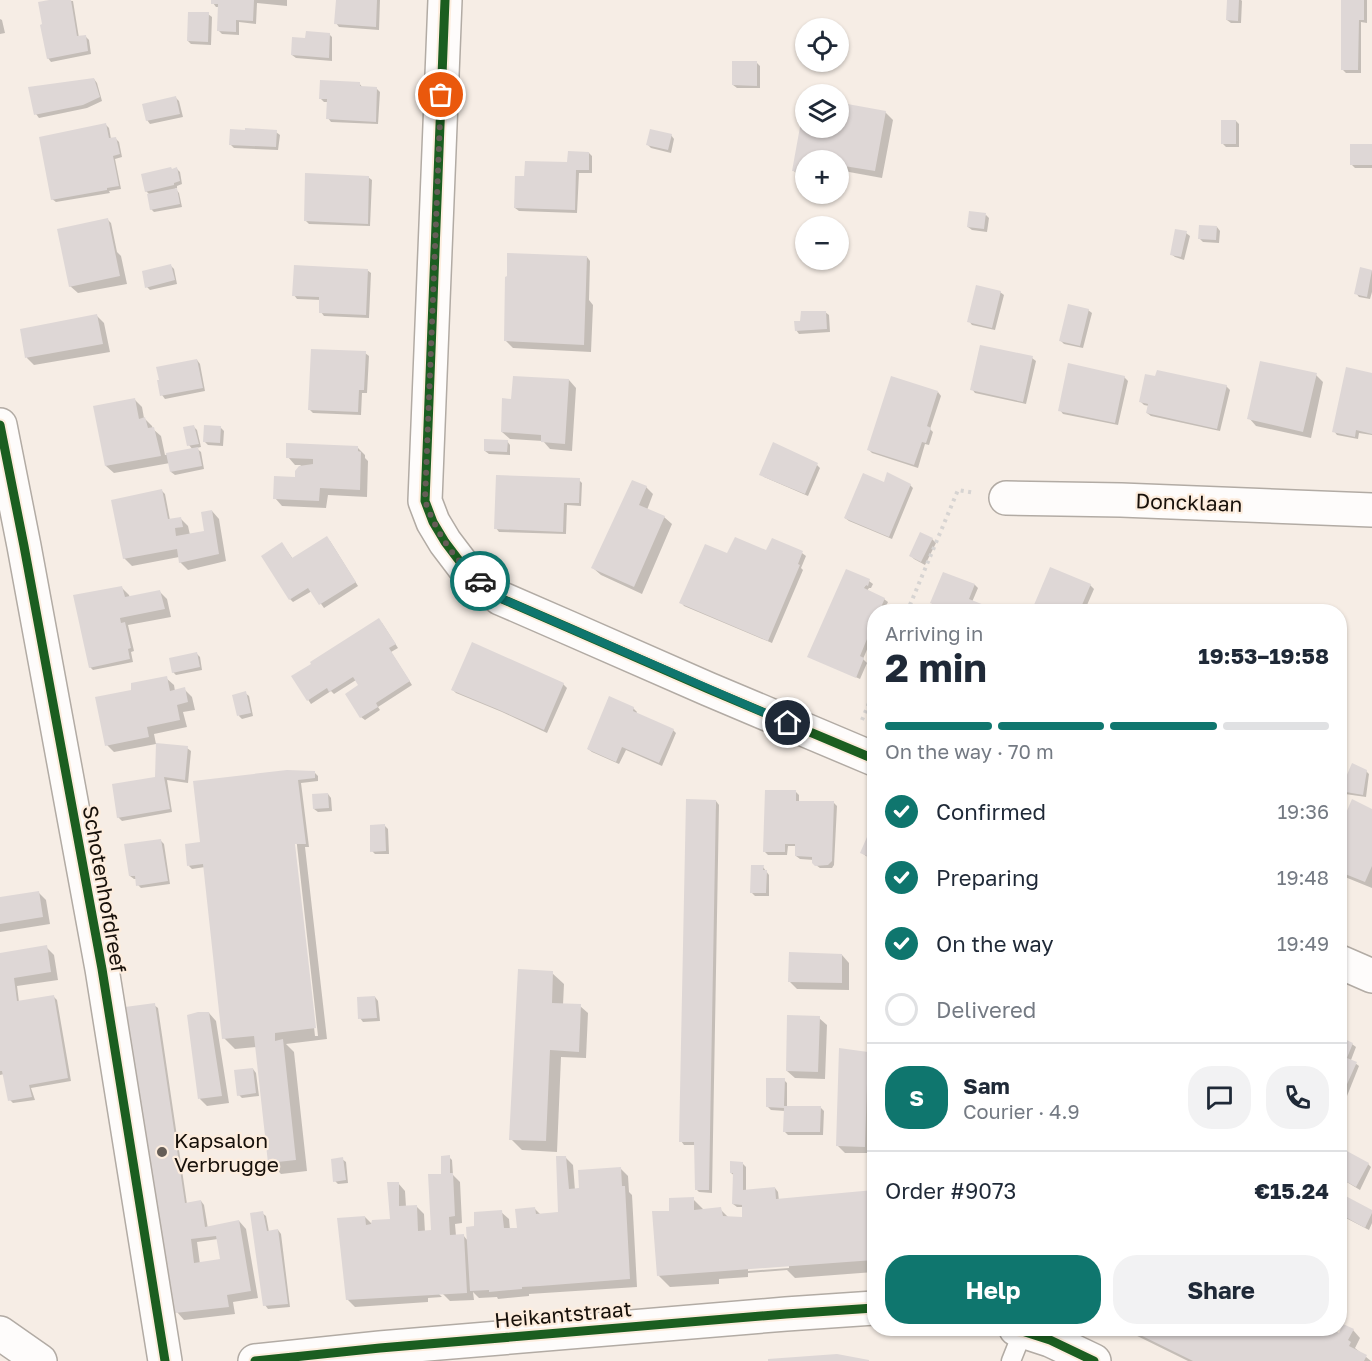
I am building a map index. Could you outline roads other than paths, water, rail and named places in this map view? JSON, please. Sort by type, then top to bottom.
[{"type":"street","points":[[445,0],[425,501],[433,522],[467,571],[500,598],[867,756]]},
{"type":"street","name":"Schotenhofdreef","points":[[0,425],[102,969],[165,1361]]},
{"type":"street","name":"Doncklaan","points":[[1006,498],[1372,510]]},
{"type":"street","points":[[1347,965],[1372,976]]},
{"type":"street","name":"Heikantstraat","points":[[255,1361],[380,1348],[867,1308]]},
{"type":"street","points":[[0,1333],[40,1361]]},
{"type":"street","points":[[1038,1336],[1094,1361]]},
{"type":"lane","points":[[1011,1361],[1017,1336]]},
{"type":"place","name":"Kapsalon Verbrugge","points":[[162,1152]]}]
